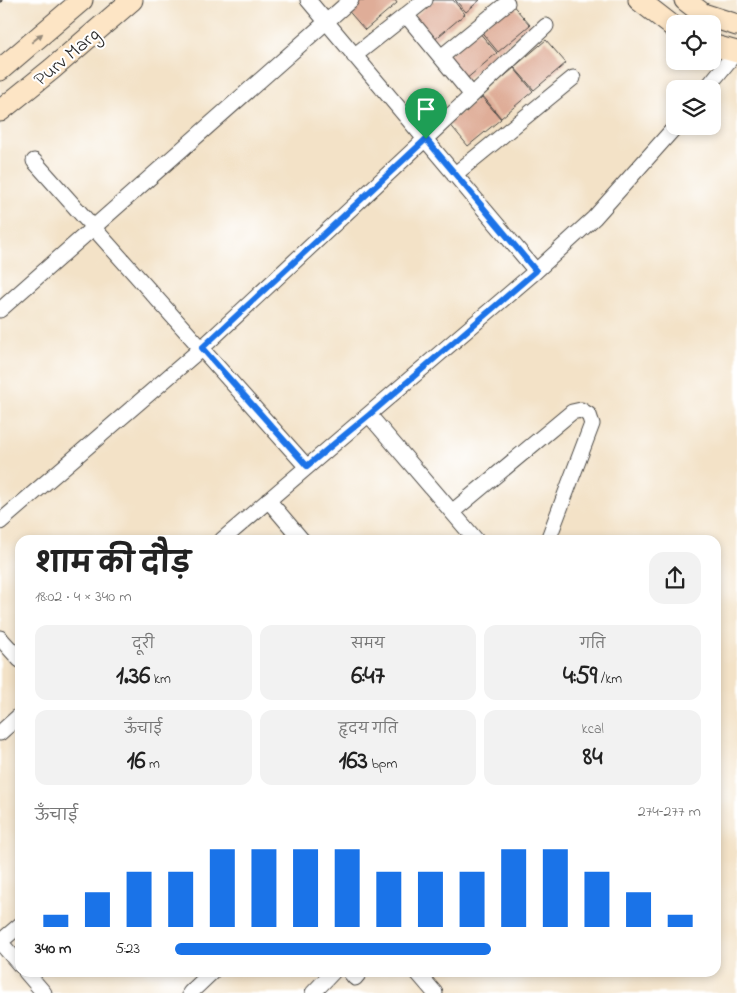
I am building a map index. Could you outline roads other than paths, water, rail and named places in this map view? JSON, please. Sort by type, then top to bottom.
[{"type":"main road","name":"Purv Marg","points":[[0,70],[82,0]]},
{"type":"main road","name":"Purv Marg","points":[[0,111],[132,0]]},
{"type":"main road","points":[[639,0],[666,21]]},
{"type":"main road","points":[[686,0],[703,14],[737,25]]},
{"type":"main road","points":[[721,48],[737,52]]},
{"type":"street","points":[[308,0],[536,271]]},
{"type":"street","points":[[0,310],[351,0]]},
{"type":"street","points":[[354,56],[425,0]]},
{"type":"street","points":[[441,57],[507,3]]},
{"type":"street","points":[[406,15],[472,95]]},
{"type":"street","points":[[0,522],[202,348],[546,26]]},
{"type":"street","points":[[714,80],[737,52]]},
{"type":"street","points":[[454,175],[573,78]]},
{"type":"street","points":[[228,535],[536,271],[594,218],[668,135]]},
{"type":"street","points":[[34,161],[307,466]]},
{"type":"street","points":[[452,512],[572,412],[581,410],[589,415],[592,424],[550,535]]},
{"type":"street","points":[[369,415],[472,535]]},
{"type":"street","points":[[268,500],[298,535]]},
{"type":"street","points":[[0,638],[15,654]]},
{"type":"street","points":[[0,732],[15,719]]},
{"type":"street","points":[[15,929],[0,942],[15,959]]},
{"type":"street","points":[[30,977],[44,993]]},
{"type":"street","points":[[190,993],[207,977]]},
{"type":"street","points":[[313,993],[328,977]]},
{"type":"street","points":[[421,977],[434,993]]}]
